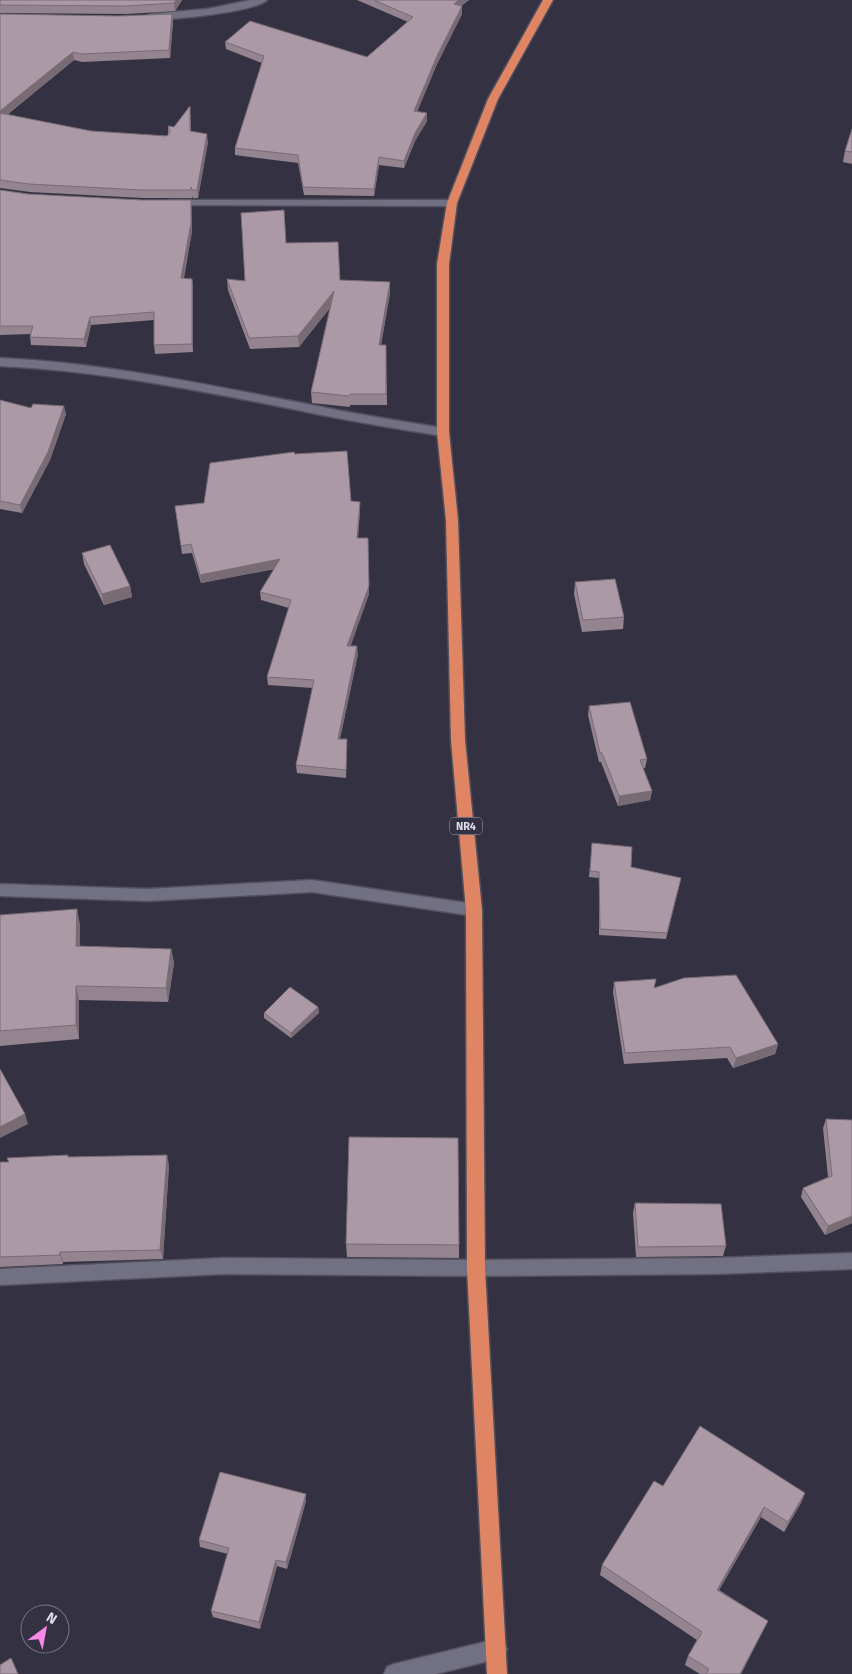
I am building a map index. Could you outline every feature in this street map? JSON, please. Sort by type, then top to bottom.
[{"type":"highway","name":"NR4","points":[[497,1674],[476,1268],[474,910],[458,740],[452,520],[443,432],[443,264],[452,203],[492,99],[548,0]]},
{"type":"street","points":[[144,17],[192,16],[222,11],[262,0]]},
{"type":"street","points":[[162,204],[452,203]]},
{"type":"street","points":[[0,362],[43,363],[143,376],[356,418],[443,432]]},
{"type":"street","points":[[0,890],[148,895],[312,886],[474,910]]},
{"type":"street","points":[[0,1277],[223,1266],[476,1268],[715,1266],[852,1261]]},
{"type":"street","points":[[394,1674],[497,1649]]},
{"type":"building","points":[[0,0],[176,0],[174,3],[126,6],[0,5]]},
{"type":"building","points":[[374,0],[459,0],[454,4],[462,6],[437,56],[414,111],[427,113],[415,133],[404,161],[379,157],[374,189],[303,187],[298,155],[235,148],[264,56],[225,42],[250,21],[367,57],[413,17]]},
{"type":"building","points":[[0,14],[118,16],[172,14],[169,50],[81,54],[73,52],[0,111]]},
{"type":"building","points":[[190,106],[190,131],[207,134],[197,190],[192,190],[191,187],[191,190],[141,190],[29,184],[0,180],[0,113],[91,131],[167,136],[170,132],[168,126],[174,127]]},
{"type":"building","points":[[852,129],[852,152],[845,151]]},
{"type":"building","points":[[0,190],[28,194],[141,200],[191,200],[191,223],[181,278],[192,279],[192,344],[154,345],[154,312],[90,317],[84,339],[30,337],[33,326],[0,326]]},
{"type":"building","points":[[284,210],[286,243],[338,242],[340,280],[390,282],[379,345],[386,345],[386,394],[350,394],[349,396],[311,392],[334,291],[298,336],[249,338],[227,279],[245,281],[241,213]]},
{"type":"building","points":[[0,400],[31,408],[33,404],[64,406],[48,452],[20,505],[0,501]]},
{"type":"building","points":[[347,451],[351,501],[360,502],[357,538],[368,538],[369,586],[347,646],[357,646],[338,739],[347,739],[346,770],[296,765],[314,680],[267,677],[291,600],[260,592],[280,559],[200,575],[191,544],[181,546],[175,506],[204,503],[210,463],[294,452],[295,454]]},
{"type":"building","points":[[110,545],[130,586],[102,594],[82,553]]},
{"type":"building","points":[[615,579],[624,617],[583,620],[575,582]]},
{"type":"building","points":[[630,702],[647,759],[640,760],[652,791],[619,796],[602,753],[600,753],[589,706]]},
{"type":"building","points":[[592,843],[632,847],[631,867],[681,878],[667,933],[600,929],[599,872],[590,871]]},
{"type":"building","points":[[77,909],[76,946],[171,949],[166,988],[76,986],[76,1025],[0,1031],[0,915]]},
{"type":"building","points":[[736,975],[778,1044],[736,1058],[730,1047],[625,1053],[614,982],[656,979],[654,988],[684,978]]},
{"type":"building","points":[[290,987],[318,1007],[291,1033],[264,1013]]},
{"type":"building","points":[[0,1069],[25,1114],[0,1127]]},
{"type":"building","points":[[826,1119],[852,1120],[852,1216],[828,1226],[803,1188],[832,1176]]},
{"type":"building","points":[[349,1137],[458,1138],[459,1245],[346,1244]]},
{"type":"building","points":[[68,1155],[68,1157],[167,1155],[160,1250],[60,1252],[60,1255],[0,1257],[0,1162],[9,1162],[7,1158]]},
{"type":"building","points":[[635,1203],[721,1204],[726,1246],[638,1247]]},
{"type":"building","points":[[700,1426],[805,1493],[788,1522],[764,1507],[717,1590],[768,1621],[740,1674],[706,1674],[709,1669],[688,1656],[702,1632],[602,1565],[654,1481],[663,1486]]},
{"type":"building","points":[[220,1472],[306,1494],[286,1562],[276,1560],[259,1622],[211,1611],[229,1548],[199,1540]]},
{"type":"building","points":[[11,1658],[18,1674],[0,1674],[0,1665]]}]
